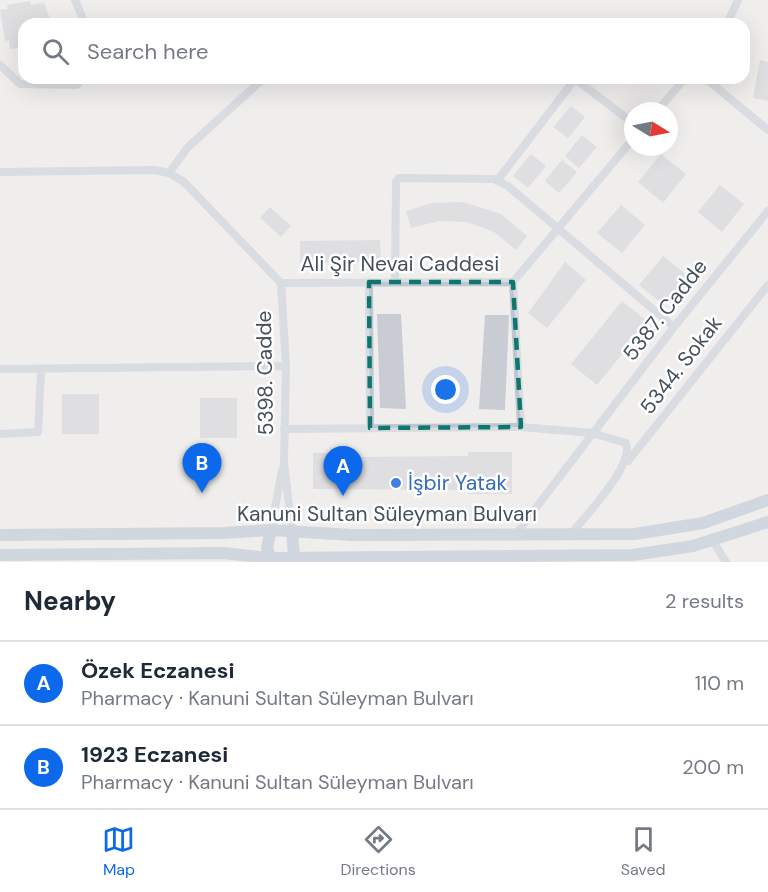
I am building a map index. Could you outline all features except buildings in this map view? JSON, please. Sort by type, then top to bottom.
[{"type":"main road","name":"Kanuni Sultan Süleyman Bulvarı","points":[[0,535],[195,534],[271,530],[352,535],[635,534],[671,530],[717,519],[768,500]]},
{"type":"main road","name":"Kanuni Sultan Süleyman Bulvarı","points":[[0,555],[223,553],[270,558],[294,556],[633,555],[672,551],[713,541],[768,522]]},
{"type":"main road","points":[[270,558],[267,543],[271,530]]},
{"type":"main road","points":[[292,531],[294,556]]},
{"type":"street","points":[[75,0],[82,18]]},
{"type":"street","points":[[730,18],[738,0]]},
{"type":"street","points":[[0,65],[18,82]]},
{"type":"street","points":[[20,84],[77,84]]},
{"type":"street","points":[[169,173],[188,147],[257,84]]},
{"type":"street","points":[[497,181],[571,84]]},
{"type":"street","points":[[582,84],[624,116]]},
{"type":"street","points":[[665,102],[680,84]]},
{"type":"street","points":[[712,84],[768,130]]},
{"type":"street","name":"Ali Şir Nevai Caddesi","points":[[281,283],[513,282],[624,150]]},
{"type":"street","points":[[0,172],[155,170],[169,173],[184,182],[281,283]]},
{"type":"street","points":[[395,282],[396,182],[399,178],[497,181],[508,186],[674,327]]},
{"type":"street","name":"5387. Cadde","points":[[516,534],[674,327],[768,211]]},
{"type":"street","points":[[369,282],[370,429]]},
{"type":"street","points":[[513,282],[521,427]]},
{"type":"street","name":"5398. Cadde","points":[[281,283],[286,366],[284,463],[292,531]]},
{"type":"street","name":"5344. Sokak","points":[[571,534],[768,285]]},
{"type":"street","points":[[0,369],[286,366]]},
{"type":"street","points":[[0,434],[38,432],[41,370]]},
{"type":"street","points":[[284,429],[521,427],[592,433],[626,443],[629,450],[623,467]]},
{"type":"street","name":"5398. Cadde","points":[[271,530],[284,463]]},
{"type":"street","points":[[713,541],[726,562]]},
{"type":"highlighted area","points":[[369,282],[513,282],[521,427],[370,428]]},
{"type":"place","name":"İşbir Yatak","points":[[396,483]]},
{"type":"place","name":"1923 Eczanesi","points":[[202,493]]},
{"type":"place","name":"Özek Eczanesi","points":[[343,496]]}]
